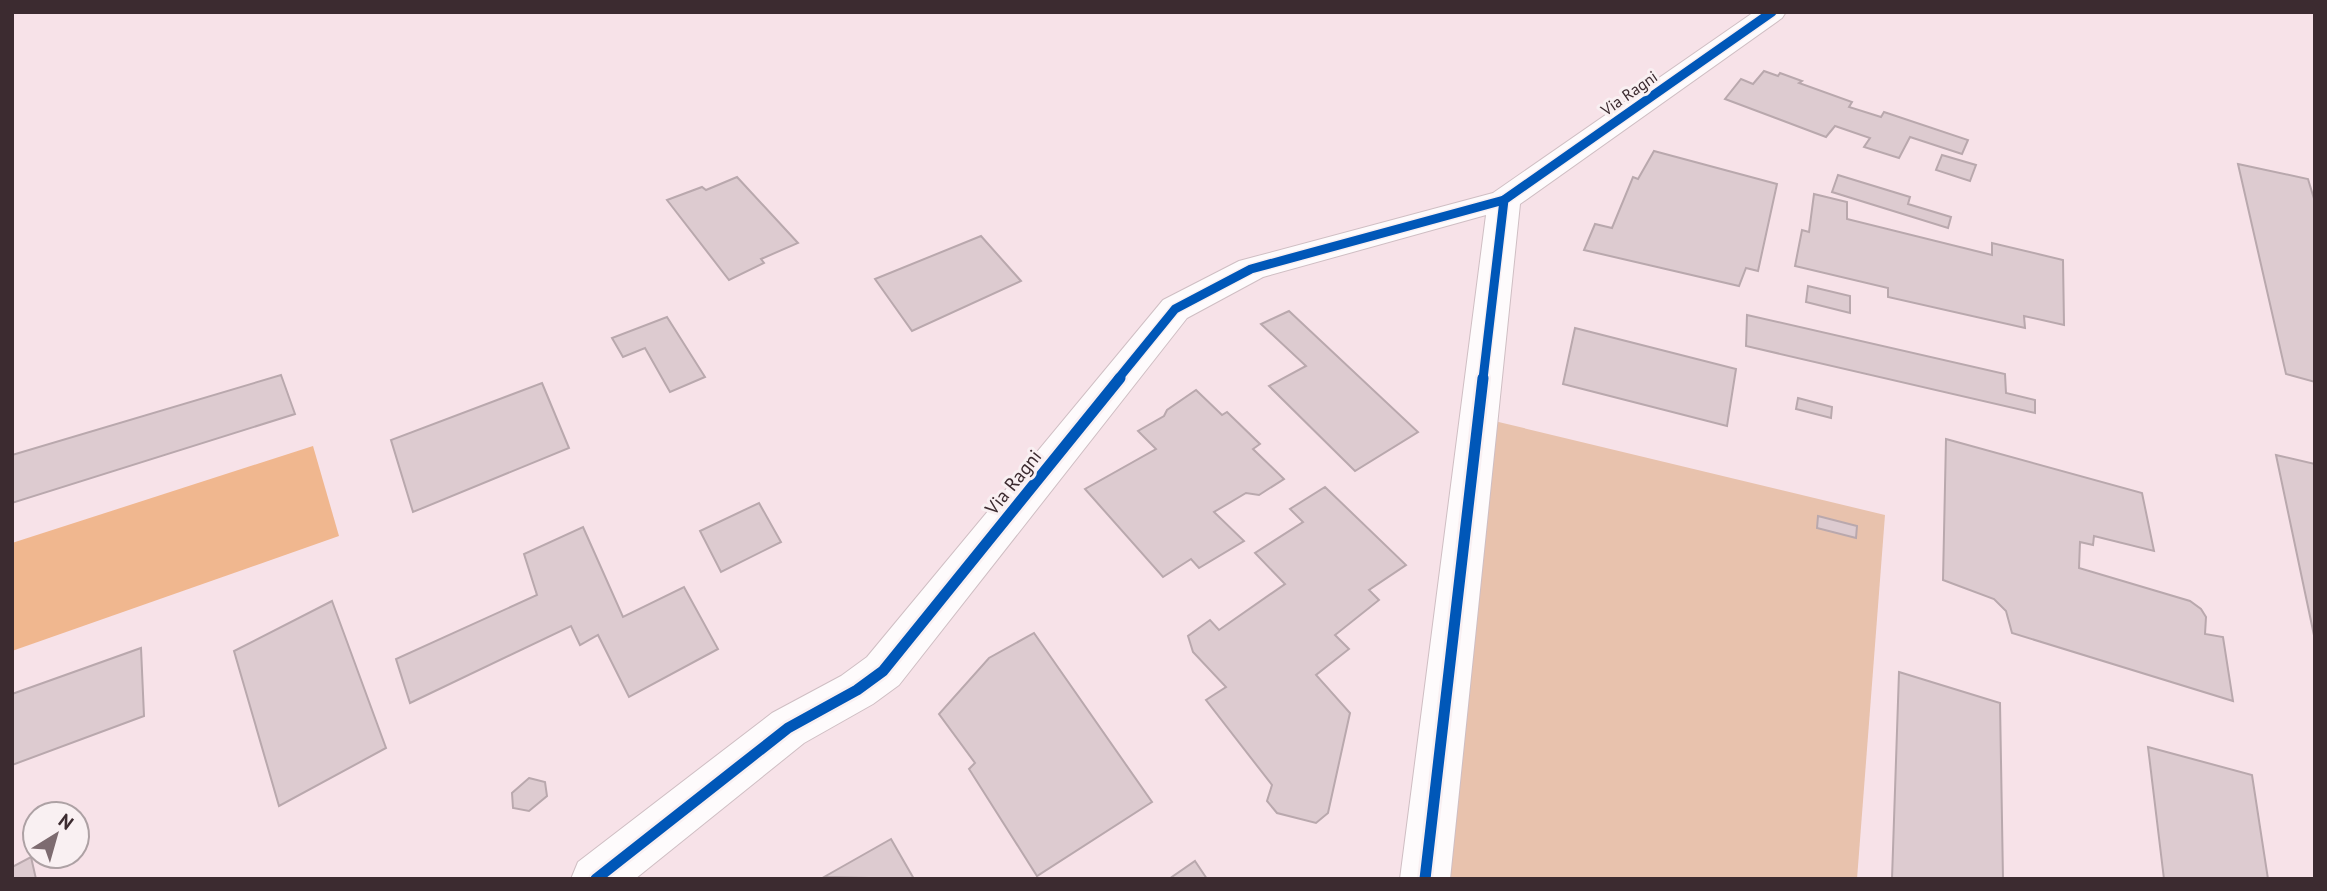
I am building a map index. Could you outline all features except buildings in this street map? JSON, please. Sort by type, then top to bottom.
[{"type":"street","name":"Via Ragni","points":[[596,879],[788,728],[857,690],[883,671],[1175,309],[1251,269],[1504,200],[1772,12]]},
{"type":"street","points":[[1425,879],[1504,200]]},
{"type":"shaded area","points":[[1486,419],[1885,515],[1857,879],[1441,879]]},
{"type":"shaded area","points":[[313,446],[339,536],[12,651],[12,543]]},
{"type":"cycle path","points":[[1425,879],[1504,200],[1772,12]]},
{"type":"cycle path","points":[[596,879],[788,728],[857,690],[883,671],[1175,309],[1251,269],[1504,200]]}]
